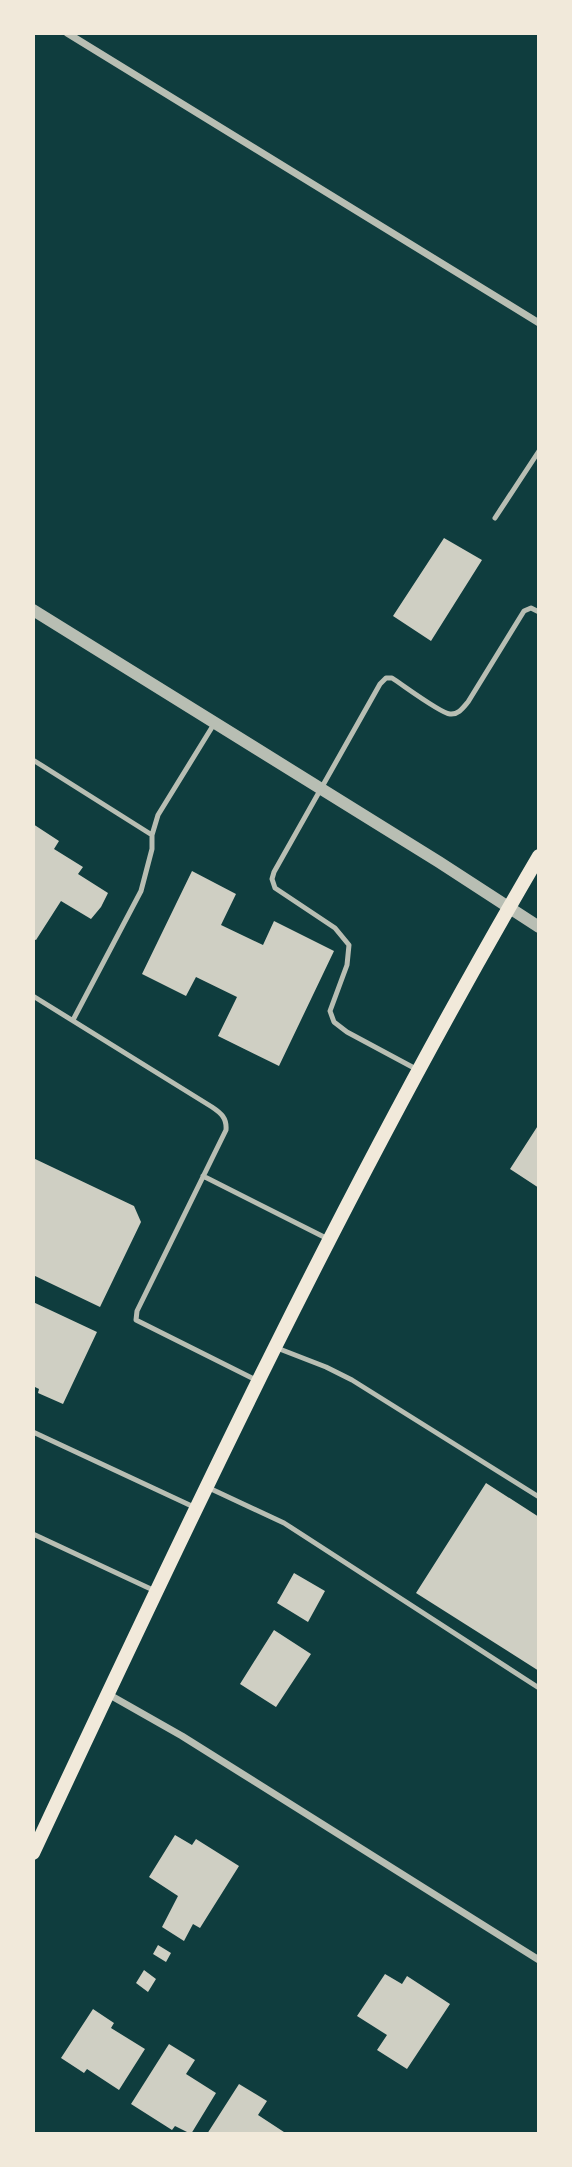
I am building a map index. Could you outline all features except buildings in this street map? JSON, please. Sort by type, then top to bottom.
[{"type":"main road","points":[[33,1853],[274,1347],[418,1070],[539,856]]},
{"type":"street","points":[[67,33],[539,323]]},
{"type":"street","points":[[33,610],[322,788],[539,927]]},
{"type":"street","points":[[107,1694],[182,1736],[539,1959]]},
{"type":"lane","points":[[495,518],[539,451]]},
{"type":"lane","points":[[418,1070],[347,1032],[334,1022],[330,1011],[347,965],[349,945],[335,928],[275,888],[272,879],[376,691],[386,678],[392,678],[443,712],[460,711],[520,616],[531,608],[539,612]]},
{"type":"lane","points":[[72,1020],[141,891],[152,849],[152,835],[159,815],[216,722]]},
{"type":"lane","points":[[33,760],[152,835]]},
{"type":"lane","points":[[33,996],[220,1112],[227,1123],[226,1130],[137,1311],[136,1320],[258,1381]]},
{"type":"lane","points":[[203,1176],[329,1240]]},
{"type":"lane","points":[[274,1347],[352,1380],[539,1497]]},
{"type":"lane","points":[[33,1432],[196,1508]]},
{"type":"lane","points":[[206,1486],[284,1523],[539,1688]]},
{"type":"lane","points":[[33,1534],[156,1591]]}]
